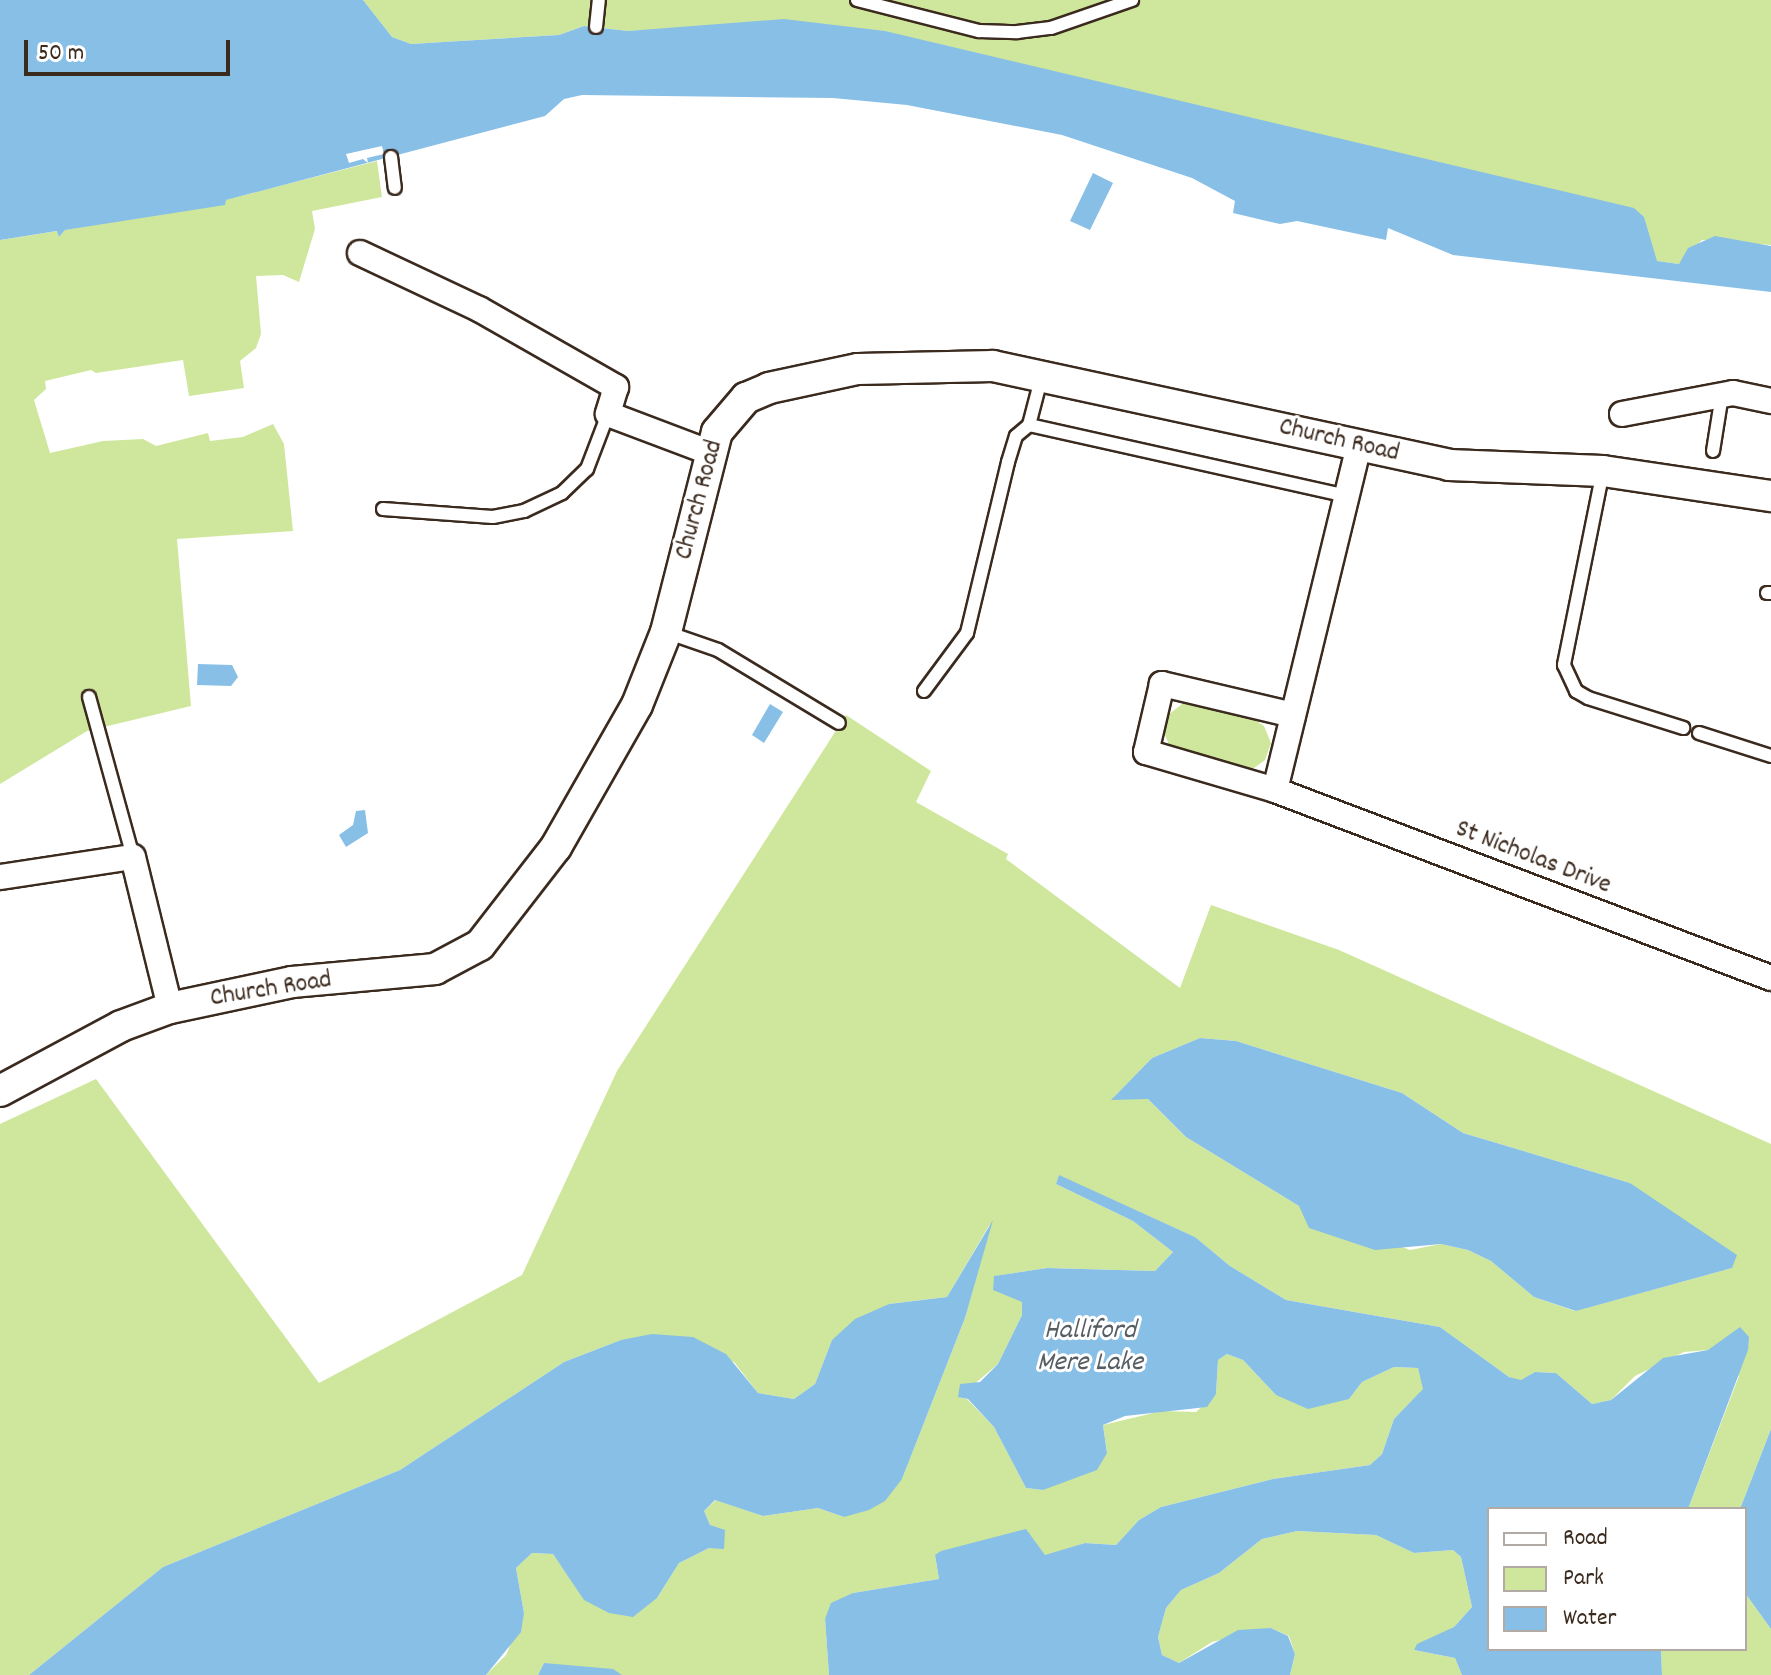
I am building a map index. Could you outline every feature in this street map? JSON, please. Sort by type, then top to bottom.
[{"type":"street","points":[[360,253],[479,309],[616,387],[608,414],[711,453]]},
{"type":"street","name":"Church Road","points":[[0,1091],[121,1026],[170,1008],[292,982],[435,969],[480,945],[499,926],[576,814],[637,705],[666,632],[711,453],[730,412],[746,398],[809,377],[953,365],[1042,373],[1449,465],[1603,471],[1771,496]]},
{"type":"street","points":[[1622,414],[1722,395],[1771,401]]},
{"type":"street","points":[[1275,790],[1359,446]]},
{"type":"street","name":"St Nicholas Drive","points":[[1293,715],[1162,684],[1146,752],[1275,790],[1771,978]]},
{"type":"street","points":[[0,877],[133,857],[170,1008]]},
{"type":"lane","points":[[596,27],[599,0]]},
{"type":"lane","points":[[857,0],[979,31],[1017,32],[1051,28],[1132,0]]},
{"type":"lane","points":[[391,157],[395,188]]},
{"type":"lane","points":[[924,691],[967,633],[1008,462],[1016,436],[1029,425],[1042,373]]},
{"type":"lane","points":[[1713,451],[1722,395]]},
{"type":"lane","points":[[383,509],[493,517],[524,511],[562,493],[587,469],[608,414]]},
{"type":"lane","points":[[1029,425],[1346,496]]},
{"type":"lane","points":[[1603,471],[1587,562],[1562,653],[1564,665],[1576,691],[1588,698],[1683,728]]},
{"type":"lane","points":[[666,632],[718,650],[839,723]]},
{"type":"lane","points":[[89,697],[133,857]]},
{"type":"lane","points":[[1699,733],[1771,756]]},
{"type":"green space","points":[[363,0],[1771,0],[1771,245],[1702,240],[1679,264],[1657,261],[722,27],[628,31],[584,26],[559,35],[411,44],[392,37]]},
{"type":"green space","points":[[377,161],[382,197],[312,211],[315,229],[299,282],[283,275],[256,276],[261,334],[256,348],[240,361],[244,388],[189,396],[183,360],[96,373],[91,370],[45,381],[46,389],[34,400],[50,453],[103,441],[143,439],[156,446],[208,433],[210,441],[243,437],[273,424],[284,444],[293,531],[177,539],[191,706],[87,731],[0,784],[0,240],[58,231],[59,237],[65,230],[225,200]]},
{"type":"green space","points":[[1199,703],[1249,716],[1264,726],[1271,743],[1265,760],[1250,771],[1170,748],[1164,732],[1168,715],[1182,704]]},
{"type":"green space","points":[[846,715],[931,771],[916,802],[1008,854],[1006,859],[1180,988],[1211,905],[1339,950],[1771,1144],[1771,1429],[1741,1507],[1689,1507],[1739,1376],[1708,1350],[1684,1352],[1635,1376],[1611,1400],[1592,1404],[1556,1373],[1535,1372],[1521,1381],[1509,1377],[1440,1327],[1286,1300],[1230,1266],[1195,1237],[1059,1176],[1056,1184],[1133,1221],[1173,1252],[1155,1271],[1047,1268],[995,1276],[1022,1302],[1022,1315],[998,1364],[959,1397],[967,1399],[994,1427],[1026,1488],[1043,1490],[1107,1452],[1103,1425],[1162,1411],[1196,1412],[1216,1394],[1218,1360],[1227,1354],[1243,1360],[1276,1395],[1349,1399],[1362,1382],[1394,1367],[1418,1368],[1424,1389],[1394,1419],[1382,1454],[1370,1465],[1273,1479],[1161,1507],[1139,1520],[1116,1545],[1085,1543],[1045,1556],[935,1555],[939,1579],[853,1593],[825,1619],[829,1675],[622,1675],[544,1663],[538,1675],[486,1675],[506,1655],[524,1613],[516,1568],[532,1553],[553,1554],[585,1600],[657,1598],[679,1563],[709,1548],[710,1525],[704,1511],[716,1500],[763,1516],[818,1508],[844,1517],[902,1479],[965,1318],[990,1224],[947,1297],[889,1304],[832,1340],[815,1384],[794,1399],[758,1393],[734,1362],[621,1340],[564,1362],[400,1470],[163,1567],[29,1675],[0,1675],[0,1124],[96,1079],[319,1383],[522,1275],[617,1071]],"holes":[[[1200,1038],[1236,1041],[1402,1093],[1463,1133],[1630,1183],[1732,1268],[1575,1311],[1534,1297],[1491,1261],[1468,1250],[1441,1244],[1410,1250],[1299,1206],[1186,1137],[1148,1099],[1113,1098],[1152,1058]]]},
{"type":"green space","points":[[1297,1531],[1376,1535],[1414,1553],[1453,1550],[1461,1557],[1472,1607],[1454,1627],[1414,1650],[1455,1658],[1462,1675],[1290,1675],[1295,1654],[1289,1636],[1271,1628],[1212,1642],[1179,1663],[1162,1655],[1158,1637],[1166,1608],[1181,1590],[1219,1573],[1262,1539]]},
{"type":"green space","points":[[1747,1596],[1771,1629],[1771,1675],[1662,1675],[1661,1651],[1747,1651]]},
{"type":"water","points":[[0,0],[363,0],[392,37],[411,44],[559,35],[584,26],[628,31],[784,19],[885,31],[1634,208],[1644,217],[1657,261],[1679,264],[1688,248],[1715,236],[1771,246],[1771,292],[1453,255],[1388,228],[1386,240],[1297,221],[1280,224],[1233,213],[1235,201],[1192,178],[1062,135],[907,105],[833,98],[582,95],[564,99],[545,116],[226,200],[225,205],[65,230],[59,237],[57,231],[0,240]]},
{"type":"water","points":[[1093,173],[1113,183],[1090,230],[1070,221]]},
{"type":"water","points":[[198,664],[232,665],[238,677],[231,686],[197,685]]},
{"type":"water","points":[[770,704],[783,712],[764,743],[752,735]]},
{"type":"water","points":[[365,810],[368,833],[346,847],[339,835],[353,825],[356,811]]},
{"type":"water","points":[[1200,1038],[1236,1041],[1402,1093],[1463,1133],[1630,1183],[1737,1255],[1732,1268],[1576,1311],[1534,1297],[1491,1261],[1468,1250],[1441,1244],[1375,1250],[1309,1228],[1299,1206],[1186,1137],[1148,1099],[1111,1100],[1152,1058]]},
{"type":"water","name":"Halliford Mere Lake","points":[[1059,1175],[1195,1237],[1230,1266],[1286,1300],[1440,1327],[1509,1377],[1521,1380],[1535,1372],[1556,1373],[1592,1404],[1611,1400],[1663,1358],[1708,1350],[1740,1327],[1749,1337],[1748,1350],[1689,1507],[1487,1507],[1487,1651],[1661,1651],[1662,1675],[1462,1675],[1455,1658],[1414,1650],[1417,1644],[1454,1627],[1472,1607],[1461,1557],[1453,1550],[1414,1553],[1376,1535],[1297,1531],[1262,1539],[1219,1573],[1181,1590],[1166,1608],[1158,1637],[1162,1655],[1179,1663],[1238,1630],[1271,1628],[1288,1636],[1295,1654],[1290,1675],[829,1675],[825,1619],[831,1603],[853,1593],[939,1579],[935,1555],[941,1551],[1026,1529],[1045,1555],[1085,1543],[1116,1545],[1139,1520],[1161,1507],[1273,1479],[1370,1465],[1382,1454],[1394,1419],[1423,1389],[1418,1368],[1394,1367],[1362,1382],[1349,1399],[1308,1409],[1276,1395],[1243,1360],[1227,1354],[1218,1360],[1216,1394],[1207,1407],[1125,1416],[1103,1425],[1107,1453],[1097,1470],[1043,1490],[1026,1488],[994,1427],[968,1399],[958,1397],[960,1384],[980,1382],[998,1364],[1022,1315],[1022,1302],[993,1290],[994,1276],[1047,1268],[1155,1271],[1173,1252],[1133,1221],[1056,1184]]},
{"type":"water","points":[[993,1220],[965,1318],[902,1479],[885,1501],[869,1510],[844,1517],[818,1508],[763,1516],[715,1500],[704,1511],[710,1525],[725,1530],[724,1549],[709,1548],[679,1563],[657,1598],[633,1617],[609,1613],[584,1600],[553,1554],[532,1553],[516,1568],[524,1613],[521,1632],[486,1675],[29,1675],[163,1567],[400,1470],[564,1362],[621,1340],[652,1334],[693,1337],[726,1354],[758,1393],[794,1399],[815,1384],[832,1340],[855,1319],[889,1304],[947,1297]]},
{"type":"water","points":[[1771,1429],[1771,1629],[1747,1596],[1747,1507],[1741,1507]]},
{"type":"water","points":[[544,1663],[613,1669],[622,1675],[538,1675]]},
{"type":"pier","points":[[382,146],[384,154],[367,158],[368,163],[363,159],[349,163],[346,154]]}]
